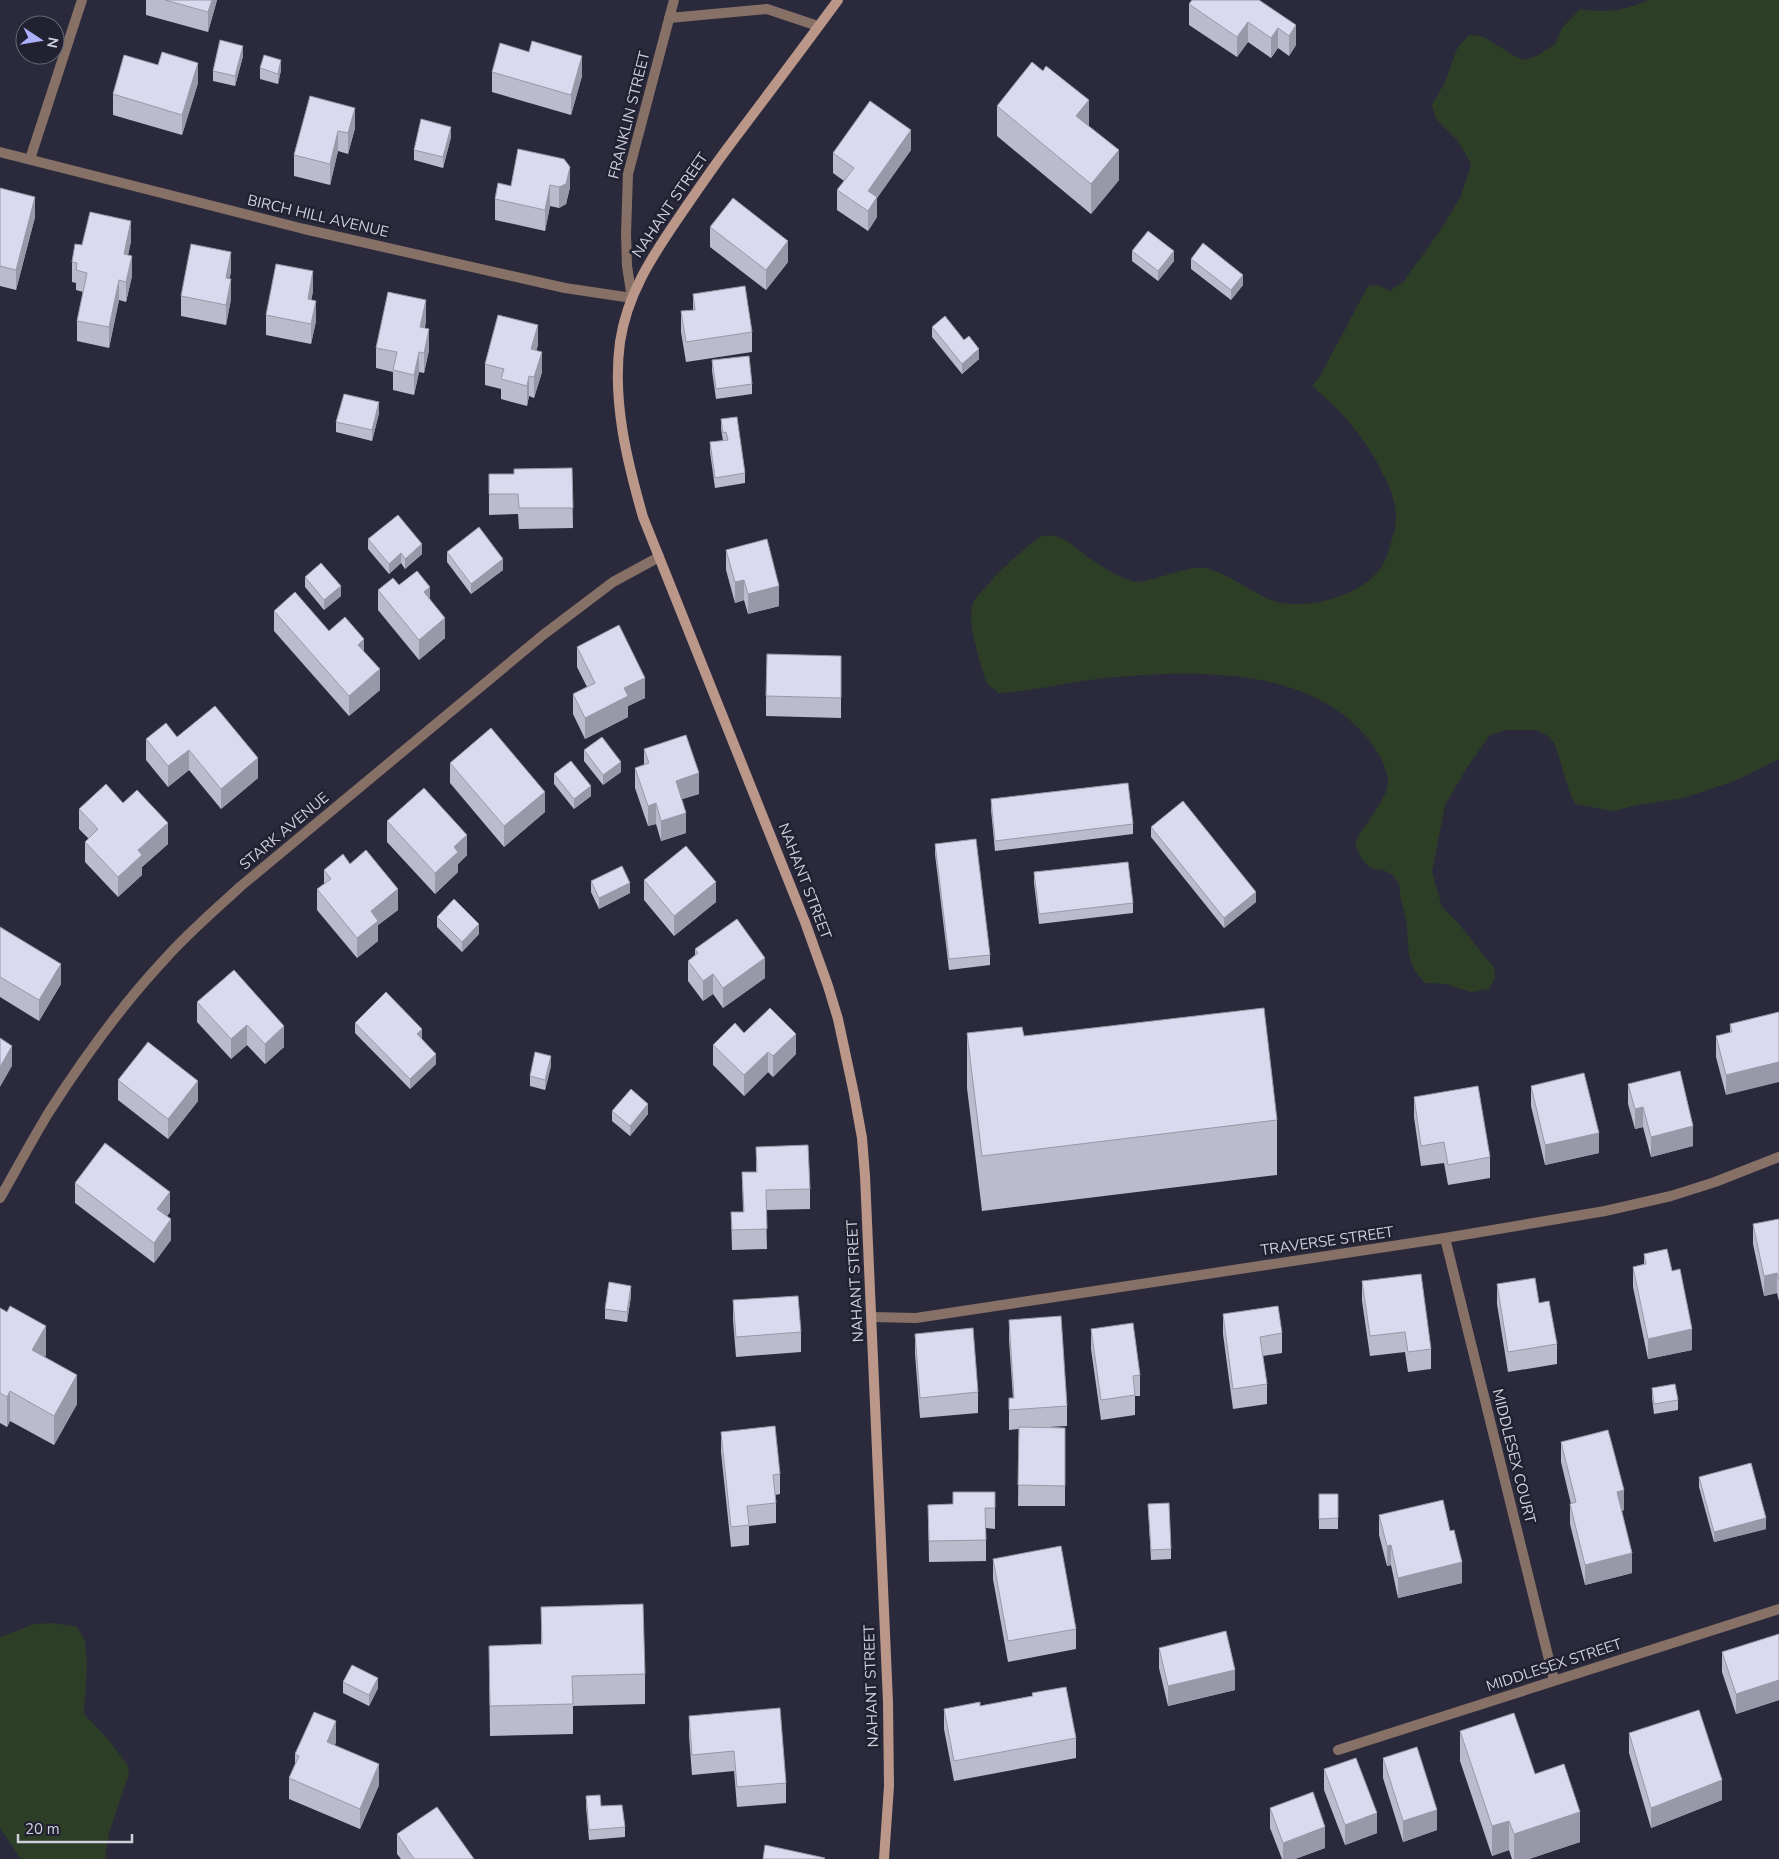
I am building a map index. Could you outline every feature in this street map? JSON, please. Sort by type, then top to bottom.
[{"type":"main road","name":"NAHANT STREET","points":[[838,0],[698,189],[649,260],[632,298],[620,341],[618,370],[622,429],[634,486],[643,517],[805,922],[838,1019],[862,1138],[872,1317],[888,1702],[889,1786],[884,1859]]},
{"type":"street","points":[[30,159],[82,0]]},
{"type":"street","name":"FRANKLIN STREET","points":[[632,298],[627,266],[627,181],[674,0]]},
{"type":"street","points":[[669,18],[768,9],[818,26]]},
{"type":"street","name":"BIRCH HILL AVENUE","points":[[0,152],[314,231],[565,288],[632,298]]},
{"type":"street","name":"STARK AVENUE","points":[[0,1198],[50,1112],[95,1045],[130,999],[165,959],[211,913],[543,635],[613,582],[659,558]]},
{"type":"street","name":"TRAVERSE STREET","points":[[872,1317],[916,1318],[1445,1238],[1605,1210],[1671,1196],[1715,1182],[1779,1157]]},
{"type":"street","name":"MIDDLESEX COURT","points":[[1445,1238],[1554,1680]]},
{"type":"street","name":"MIDDLESEX STREET","points":[[1338,1750],[1779,1609]]},
{"type":"green space","points":[[1648,0],[1779,0],[1779,759],[1737,780],[1684,798],[1637,805],[1614,811],[1575,804],[1569,791],[1555,744],[1549,737],[1537,730],[1506,730],[1490,735],[1468,766],[1445,805],[1432,872],[1442,907],[1458,923],[1494,968],[1495,977],[1489,989],[1471,992],[1445,984],[1425,983],[1415,971],[1411,962],[1406,920],[1399,885],[1387,872],[1368,866],[1356,846],[1360,834],[1383,797],[1388,780],[1380,756],[1364,734],[1353,723],[1328,704],[1299,691],[1268,681],[1235,676],[1168,674],[1104,678],[999,693],[987,683],[983,673],[971,623],[972,605],[984,589],[1017,555],[1037,539],[1050,535],[1064,539],[1107,570],[1132,581],[1147,581],[1186,569],[1204,568],[1227,577],[1268,599],[1283,603],[1300,604],[1336,598],[1353,591],[1368,581],[1379,570],[1387,556],[1393,537],[1396,518],[1392,496],[1373,455],[1356,430],[1312,386],[1319,378],[1368,286],[1378,285],[1390,291],[1403,282],[1440,231],[1461,196],[1471,165],[1457,140],[1436,119],[1432,105],[1445,82],[1457,49],[1469,35],[1482,36],[1523,60],[1537,56],[1555,44],[1562,28],[1580,9],[1615,10],[1631,7]]},
{"type":"green space","points":[[53,1623],[77,1627],[85,1641],[87,1665],[84,1714],[107,1738],[129,1767],[128,1777],[109,1833],[105,1859],[21,1859],[0,1828],[0,1637],[35,1624]]},
{"type":"building","points":[[165,0],[212,0],[208,12]]},
{"type":"building","points":[[1192,0],[1259,0],[1296,25],[1289,36],[1278,28],[1271,38],[1248,22],[1237,37],[1189,4]]},
{"type":"building","points":[[220,40],[243,46],[235,76],[213,71]]},
{"type":"building","points":[[532,41],[582,56],[571,95],[492,72],[500,43],[529,52]]},
{"type":"building","points":[[162,52],[198,63],[182,115],[113,94],[124,55],[158,65]]},
{"type":"building","points":[[264,55],[281,60],[278,74],[260,68]]},
{"type":"building","points":[[1032,62],[1043,71],[1046,66],[1089,100],[1076,116],[1119,150],[1091,184],[997,106]]},
{"type":"building","points":[[310,96],[355,108],[348,133],[338,131],[330,164],[294,155]]},
{"type":"building","points":[[870,101],[911,130],[868,191],[877,197],[868,211],[837,190],[854,168],[833,153]]},
{"type":"building","points":[[421,119],[451,127],[443,157],[414,150]]},
{"type":"building","points":[[518,149],[564,159],[570,167],[566,184],[559,187],[550,185],[545,210],[495,199],[498,183],[511,186]]},
{"type":"building","points":[[0,188],[35,197],[16,270],[0,266]]},
{"type":"building","points":[[733,198],[788,241],[766,270],[710,227]]},
{"type":"building","points":[[90,212],[131,221],[124,254],[132,256],[126,282],[119,280],[109,327],[77,321],[87,273],[76,270],[77,263],[72,262],[75,244],[82,245]]},
{"type":"building","points":[[1148,231],[1174,251],[1158,271],[1132,251]]},
{"type":"building","points":[[1203,243],[1243,275],[1231,290],[1191,259]]},
{"type":"building","points":[[191,244],[231,252],[226,278],[231,279],[226,305],[181,296]]},
{"type":"building","points":[[276,264],[313,271],[308,299],[316,301],[311,324],[266,315]]},
{"type":"building","points":[[745,286],[752,332],[686,342],[681,311],[695,310],[693,294]]},
{"type":"building","points":[[388,292],[426,300],[420,327],[429,329],[424,353],[419,352],[414,375],[393,370],[397,352],[376,348]]},
{"type":"building","points":[[498,315],[538,325],[531,349],[542,352],[534,377],[529,376],[527,386],[501,379],[504,369],[485,364]]},
{"type":"building","points":[[945,316],[964,340],[969,336],[979,349],[962,364],[932,327]]},
{"type":"building","points":[[749,356],[752,384],[716,389],[712,360]]},
{"type":"building","points":[[344,394],[379,402],[372,430],[336,422]]},
{"type":"building","points":[[737,417],[745,473],[715,478],[710,442],[728,440],[726,432],[723,433],[721,419]]},
{"type":"building","points":[[572,468],[573,508],[519,508],[518,494],[489,494],[489,474],[514,474],[514,469]]},
{"type":"building","points":[[398,515],[422,544],[405,559],[401,553],[389,564],[368,539]]},
{"type":"building","points":[[479,527],[503,559],[471,584],[447,552]]},
{"type":"building","points":[[767,539],[779,586],[748,594],[744,580],[735,582],[726,550]]},
{"type":"building","points":[[321,563],[341,586],[324,600],[305,577]]},
{"type":"building","points":[[417,571],[430,587],[424,592],[445,618],[419,640],[378,590],[393,578],[399,585]]},
{"type":"building","points":[[295,592],[329,631],[345,617],[364,639],[358,645],[380,669],[349,696],[274,611]]},
{"type":"building","points":[[619,625],[645,678],[624,688],[628,696],[585,718],[573,694],[595,683],[577,647]]},
{"type":"building","points":[[767,654],[841,656],[841,698],[766,696]]},
{"type":"building","points":[[215,706],[258,758],[221,789],[189,750],[168,766],[146,739],[166,723],[177,737]]},
{"type":"building","points":[[491,728],[545,792],[504,826],[450,763]]},
{"type":"building","points":[[686,735],[699,773],[676,781],[686,813],[661,821],[656,803],[648,806],[635,768],[649,763],[644,749]]},
{"type":"building","points":[[602,737],[621,762],[603,775],[584,750]]},
{"type":"building","points":[[571,761],[591,786],[574,799],[554,774]]},
{"type":"building","points":[[1128,783],[1133,824],[995,841],[991,799]]},
{"type":"building","points":[[106,784],[123,803],[137,790],[168,823],[138,850],[142,855],[118,877],[85,842],[98,829],[79,809]]},
{"type":"building","points":[[424,788],[467,835],[454,847],[458,852],[435,873],[387,821]]},
{"type":"building","points":[[1183,801],[1256,892],[1224,918],[1151,827]]},
{"type":"building","points":[[976,839],[990,955],[949,959],[935,844]]},
{"type":"building","points":[[686,846],[716,882],[674,916],[644,880]]},
{"type":"building","points":[[366,850],[398,889],[371,911],[378,921],[357,938],[317,889],[331,879],[324,870],[343,854],[350,864]]},
{"type":"building","points":[[1128,862],[1133,903],[1039,914],[1034,872]]},
{"type":"building","points":[[622,866],[630,883],[599,898],[591,881]]},
{"type":"building","points":[[454,899],[479,924],[462,942],[437,917]]},
{"type":"building","points":[[737,919],[765,958],[723,988],[713,974],[703,981],[688,961],[698,953],[695,949]]},
{"type":"building","points":[[0,927],[61,964],[39,1000],[0,977]]},
{"type":"building","points":[[234,970],[284,1026],[265,1044],[247,1025],[231,1039],[197,1002]]},
{"type":"building","points":[[386,992],[422,1029],[417,1034],[436,1054],[410,1079],[355,1023]]},
{"type":"building","points":[[770,1008],[796,1034],[773,1056],[768,1052],[744,1075],[713,1045],[735,1023],[744,1033]]},
{"type":"building","points":[[1264,1008],[1277,1120],[982,1156],[967,1033],[1022,1027],[1024,1036]]},
{"type":"building","points":[[1779,1012],[1779,1062],[1726,1075],[1716,1036],[1732,1032],[1730,1024]]},
{"type":"building","points":[[0,1038],[12,1046],[0,1067]]},
{"type":"building","points":[[148,1042],[198,1081],[168,1119],[118,1080]]},
{"type":"building","points":[[535,1052],[551,1056],[545,1080],[530,1076]]},
{"type":"building","points":[[1680,1071],[1693,1126],[1651,1137],[1643,1107],[1635,1109],[1628,1084]]},
{"type":"building","points":[[1584,1073],[1599,1133],[1545,1145],[1531,1086]]},
{"type":"building","points":[[1478,1086],[1490,1157],[1448,1165],[1444,1142],[1421,1146],[1414,1097]]},
{"type":"building","points":[[631,1089],[648,1104],[630,1126],[612,1111]]},
{"type":"building","points":[[105,1143],[170,1192],[157,1209],[171,1219],[154,1243],[75,1183]]},
{"type":"building","points":[[808,1145],[810,1189],[766,1190],[767,1229],[732,1230],[731,1212],[744,1212],[742,1172],[757,1172],[756,1147]]},
{"type":"building","points":[[1779,1219],[1779,1281],[1777,1273],[1764,1276],[1753,1224]]},
{"type":"building","points":[[1667,1249],[1672,1271],[1680,1269],[1692,1329],[1648,1339],[1633,1267],[1646,1264],[1644,1254]]},
{"type":"building","points":[[1421,1274],[1431,1349],[1408,1352],[1405,1332],[1370,1336],[1362,1281]]},
{"type":"building","points":[[1535,1278],[1539,1303],[1549,1301],[1557,1344],[1508,1352],[1497,1284]]},
{"type":"building","points":[[609,1282],[631,1286],[627,1312],[605,1309]]},
{"type":"building","points":[[798,1296],[801,1332],[736,1337],[733,1300]]},
{"type":"building","points":[[10,1306],[46,1326],[32,1350],[77,1375],[54,1416],[10,1391],[7,1397],[0,1393],[0,1308],[7,1312]]},
{"type":"building","points":[[1278,1306],[1282,1333],[1260,1337],[1267,1384],[1233,1389],[1223,1314]]},
{"type":"building","points":[[1061,1316],[1067,1406],[1009,1410],[1009,1398],[1014,1398],[1009,1320]]},
{"type":"building","points":[[1133,1323],[1140,1375],[1133,1376],[1135,1395],[1101,1400],[1091,1329]]},
{"type":"building","points":[[973,1328],[978,1392],[920,1398],[915,1334]]},
{"type":"building","points":[[1675,1384],[1678,1400],[1654,1404],[1652,1388]]},
{"type":"building","points":[[775,1426],[780,1474],[773,1475],[776,1503],[747,1506],[749,1525],[731,1527],[721,1432]]},
{"type":"building","points":[[1019,1427],[1065,1428],[1065,1486],[1018,1485]]},
{"type":"building","points":[[1608,1430],[1624,1490],[1617,1492],[1632,1553],[1585,1565],[1570,1504],[1576,1502],[1561,1442]]},
{"type":"building","points":[[1751,1463],[1766,1518],[1714,1532],[1699,1477]]},
{"type":"building","points":[[953,1492],[995,1492],[995,1508],[985,1508],[986,1540],[929,1541],[928,1505],[953,1504]]},
{"type":"building","points":[[1319,1494],[1338,1494],[1338,1518],[1319,1519]]},
{"type":"building","points":[[1443,1500],[1450,1531],[1454,1530],[1462,1562],[1398,1578],[1391,1545],[1387,1546],[1379,1515]]},
{"type":"building","points":[[1169,1503],[1171,1549],[1151,1550],[1148,1504]]},
{"type":"building","points":[[1061,1546],[1076,1629],[1008,1641],[993,1559]]},
{"type":"building","points":[[643,1604],[645,1674],[572,1676],[573,1704],[490,1706],[489,1646],[542,1644],[541,1607]]},
{"type":"building","points":[[1226,1631],[1235,1670],[1168,1686],[1159,1648]]},
{"type":"building","points":[[1779,1634],[1779,1680],[1736,1694],[1722,1652]]},
{"type":"building","points":[[352,1665],[378,1678],[369,1695],[343,1682]]},
{"type":"building","points":[[1066,1687],[1076,1738],[954,1761],[944,1709],[980,1702],[980,1706],[1033,1696],[1032,1693]]},
{"type":"building","points":[[780,1708],[786,1783],[737,1787],[734,1751],[692,1755],[689,1716]]},
{"type":"building","points":[[1699,1710],[1722,1780],[1651,1808],[1629,1733]]},
{"type":"building","points":[[314,1712],[336,1721],[327,1742],[379,1764],[360,1809],[289,1778],[299,1756],[295,1754]]},
{"type":"building","points":[[1514,1713],[1535,1774],[1564,1764],[1580,1812],[1514,1834],[1509,1821],[1492,1826],[1460,1731]]},
{"type":"building","points":[[1417,1747],[1437,1810],[1403,1821],[1383,1758]]},
{"type":"building","points":[[1356,1758],[1377,1813],[1345,1825],[1324,1769]]},
{"type":"building","points":[[1313,1792],[1325,1827],[1283,1843],[1270,1808]]},
{"type":"building","points":[[600,1795],[601,1806],[622,1805],[625,1827],[589,1830],[586,1796]]},
{"type":"building","points":[[437,1807],[474,1859],[414,1859],[397,1834]]},
{"type":"building","points":[[765,1845],[825,1858],[763,1859]]}]
